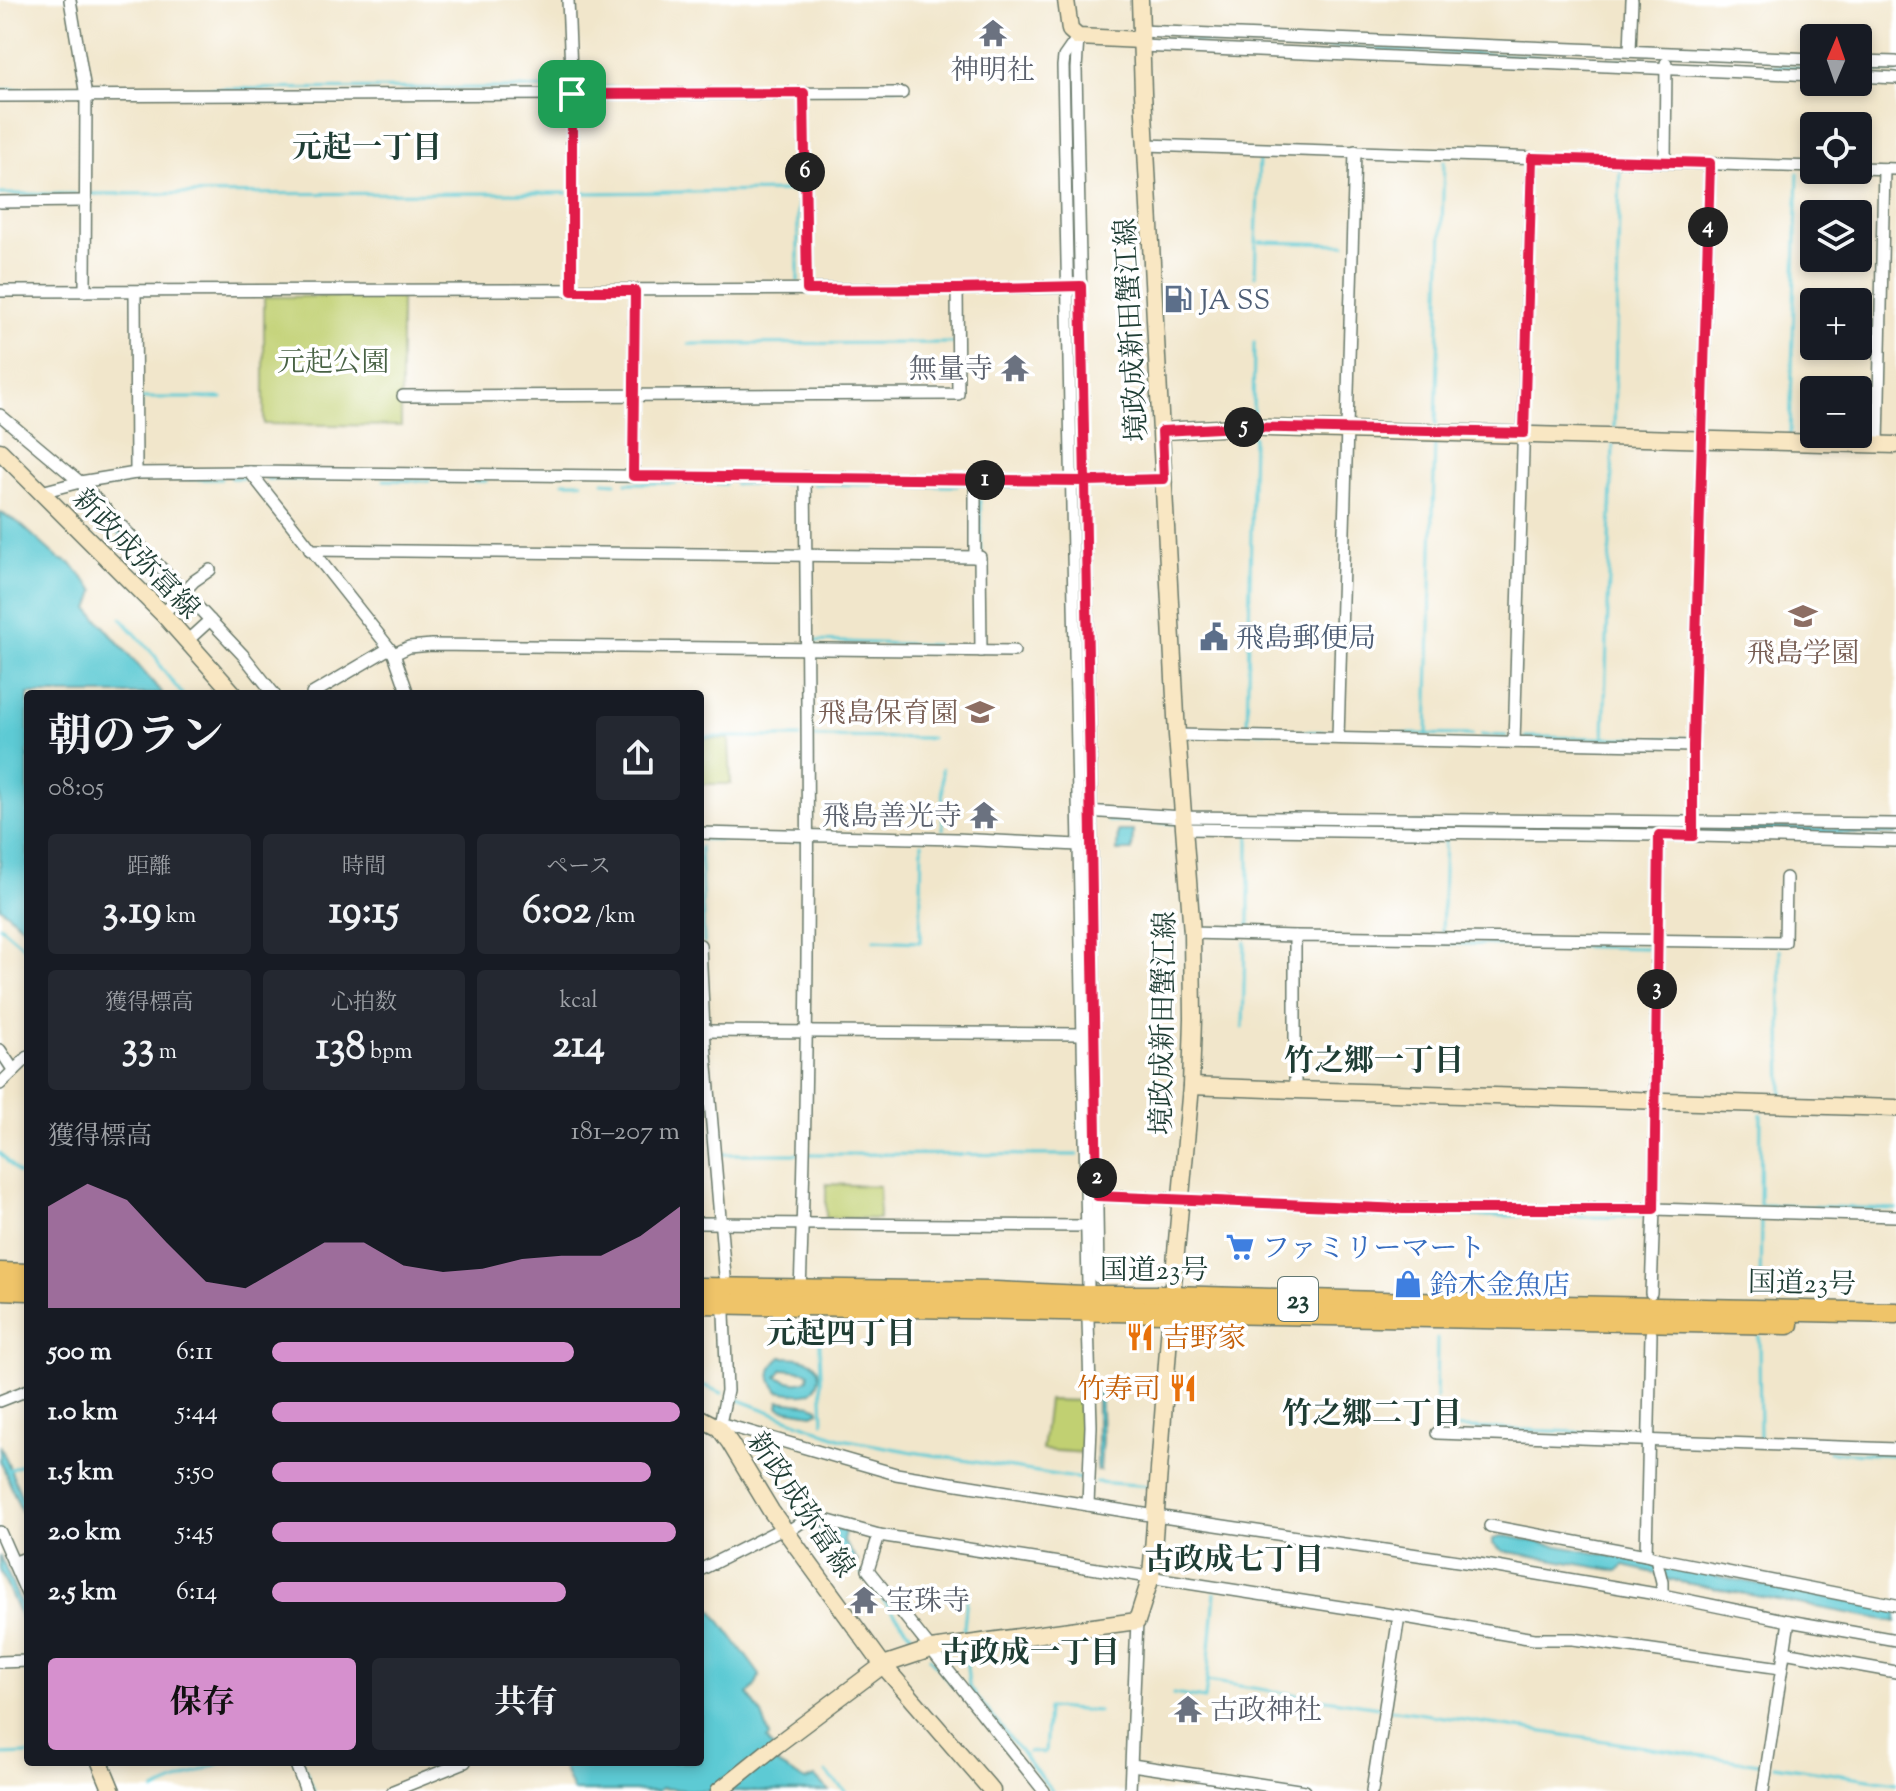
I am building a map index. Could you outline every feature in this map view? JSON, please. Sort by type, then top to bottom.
[{"type":"highway","points":[[0,1273],[24,1274]]},
{"type":"highway","name":"国道23号","points":[[704,1288],[996,1292],[1084,1296],[1172,1305],[1896,1326]]},
{"type":"highway","points":[[0,1289],[24,1290]]},
{"type":"highway","name":"国道23号","points":[[704,1303],[1896,1313]]},
{"type":"main road","points":[[1066,0],[1070,30],[1078,37],[1141,39]]},
{"type":"main road","name":"境政成新田蟹江線","points":[[1137,1621],[1151,1577],[1182,1199],[1191,1086],[1192,933],[1177,735],[1140,0]]},
{"type":"main road","points":[[1162,431],[1238,427],[1348,429],[1896,445]]},
{"type":"main road","name":"新政成弥富線","points":[[0,451],[163,614],[230,690]]},
{"type":"main road","points":[[1191,1086],[1896,1108]]},
{"type":"main road","name":"新政成弥富線","points":[[704,1420],[719,1428],[730,1443],[771,1511],[883,1665]]},
{"type":"main road","points":[[719,1791],[883,1665],[931,1649],[1137,1621]]},
{"type":"main road","points":[[883,1665],[992,1791]]},
{"type":"main road","points":[[102,1766],[112,1791]]},
{"type":"street","points":[[70,0],[86,96],[85,291]]},
{"type":"street","points":[[568,0],[572,94],[572,291]]},
{"type":"street","points":[[1630,51],[1632,0]]},
{"type":"street","points":[[1078,37],[1076,69],[1092,811],[1098,1277]]},
{"type":"street","points":[[1078,37],[1064,57],[1063,66],[1088,1285]]},
{"type":"street","points":[[1141,39],[1630,51],[1666,61],[1800,59]]},
{"type":"street","points":[[1141,39],[1666,61],[1800,74]]},
{"type":"street","points":[[1665,162],[1666,61]]},
{"type":"street","points":[[1872,61],[1896,62]]},
{"type":"street","points":[[1872,77],[1896,78]]},
{"type":"street","points":[[804,93],[807,290]]},
{"type":"street","points":[[0,96],[902,93]]},
{"type":"street","points":[[1146,145],[1800,166]]},
{"type":"street","points":[[1338,738],[1355,151]]},
{"type":"street","points":[[1514,742],[1532,158]]},
{"type":"street","points":[[1693,836],[1710,163]]},
{"type":"street","points":[[1878,444],[1890,169]]},
{"type":"street","points":[[0,202],[86,201]]},
{"type":"street","points":[[0,291],[635,291],[1081,286]]},
{"type":"street","points":[[403,396],[958,394],[957,289]]},
{"type":"street","points":[[633,476],[635,291]]},
{"type":"street","points":[[135,292],[136,473]]},
{"type":"street","points":[[1,418],[80,482],[210,620],[271,690]]},
{"type":"street","points":[[250,472],[391,651],[406,690]]},
{"type":"street","points":[[41,492],[136,473],[1071,481],[1164,479]]},
{"type":"street","points":[[800,1291],[809,835],[805,477]]},
{"type":"street","points":[[975,480],[975,557]]},
{"type":"street","points":[[310,550],[980,557],[981,651]]},
{"type":"street","points":[[163,614],[194,581],[210,570]]},
{"type":"street","points":[[187,641],[210,620]]},
{"type":"street","points":[[319,690],[391,651],[432,645],[1014,651]]},
{"type":"street","points":[[1177,735],[1693,746]]},
{"type":"street","points":[[1077,811],[1184,823],[1896,841]]},
{"type":"street","points":[[1184,823],[1896,824]]},
{"type":"street","points":[[1866,824],[1867,841]]},
{"type":"street","points":[[704,833],[1078,845]]},
{"type":"street","points":[[1651,1293],[1659,835]]},
{"type":"street","points":[[1192,933],[1785,942],[1786,878]]},
{"type":"street","points":[[1295,936],[1295,1090]]},
{"type":"street","points":[[704,1031],[1081,1034]]},
{"type":"street","points":[[0,1050],[23,1066],[0,1084]]},
{"type":"street","points":[[704,1050],[725,1276]]},
{"type":"street","points":[[1097,1196],[1403,1209],[1654,1209],[1896,1216]]},
{"type":"street","points":[[704,1223],[1085,1226]]},
{"type":"street","points":[[719,1428],[726,1395],[724,1313]]},
{"type":"street","points":[[1088,1320],[1091,1426],[1088,1505]]},
{"type":"street","points":[[1651,1334],[1648,1441],[1653,1559],[1662,1582],[1662,1595]]},
{"type":"street","points":[[0,1401],[24,1392]]},
{"type":"street","points":[[719,1428],[726,1425],[896,1474],[1485,1565],[1896,1640]]},
{"type":"street","points":[[1437,1433],[1896,1449]]},
{"type":"street","points":[[704,1568],[808,1518],[818,1518],[879,1535],[1534,1639],[1573,1639],[1781,1668]]},
{"type":"street","points":[[1490,1526],[1896,1605]]},
{"type":"street","points":[[0,1532],[24,1587]]},
{"type":"street","points":[[879,1535],[868,1570],[1044,1791]]},
{"type":"street","points":[[13,1563],[24,1559]]},
{"type":"street","points":[[1372,1791],[1399,1616]]},
{"type":"street","points":[[1130,1791],[1137,1621]]},
{"type":"street","points":[[1763,1791],[1789,1621]]},
{"type":"street","points":[[1784,1652],[1896,1672]]},
{"type":"street","points":[[0,1662],[24,1661]]},
{"type":"street","points":[[1132,1765],[1305,1791]]},
{"type":"street","points":[[297,1766],[306,1791]]},
{"type":"street","points":[[393,1791],[455,1766]]},
{"type":"green space","name":"元起公園","points":[[401,296],[401,426],[264,424],[264,297]]},
{"type":"green space","points":[[704,738],[729,739],[731,784],[704,784]]},
{"type":"green space","points":[[826,1184],[879,1186],[879,1219],[826,1218]]},
{"type":"green space","points":[[1048,1400],[1085,1401],[1086,1453],[1042,1450]]},
{"type":"water","points":[[80,490],[178,592],[176,594],[77,492]]},
{"type":"water","points":[[0,512],[19,523],[59,559],[70,563],[95,591],[89,609],[160,690],[24,690],[24,928],[0,907]]},
{"type":"water","points":[[1191,820],[1896,829],[1896,835],[1192,825]]},
{"type":"water","points":[[1118,831],[1133,831],[1132,851],[1117,851]]},
{"type":"water","points":[[781,1357],[789,1357],[810,1361],[819,1376],[816,1386],[804,1394],[778,1391],[770,1374]],"holes":[[[783,1369],[809,1373],[808,1379],[801,1382],[777,1377]]]},
{"type":"water","points":[[1100,1384],[1102,1438],[1100,1471],[1097,1471],[1097,1385]]},
{"type":"water","points":[[779,1401],[812,1405],[819,1411],[813,1414],[782,1409],[778,1407]]},
{"type":"water","points":[[0,1445],[24,1502],[24,1517],[0,1460]]},
{"type":"water","points":[[820,1524],[845,1531],[843,1541],[858,1561],[853,1565],[830,1537],[817,1531]]},
{"type":"water","points":[[1506,1536],[1896,1610],[1896,1622],[1669,1580],[1659,1574],[1624,1566],[1618,1571],[1503,1551],[1493,1544],[1493,1539]]},
{"type":"water","points":[[0,1556],[24,1611],[24,1625],[0,1570]]},
{"type":"water","points":[[707,1603],[760,1675],[748,1694],[762,1715],[770,1737],[767,1740],[779,1756],[777,1764],[806,1781],[815,1777],[829,1791],[661,1788],[658,1791],[573,1791],[563,1766],[704,1766],[704,1604]]},
{"type":"waterway","points":[[1161,40],[1662,62]]},
{"type":"waterway","points":[[1670,62],[1800,67]]},
{"type":"waterway","points":[[1872,71],[1896,72]]},
{"type":"waterway","points":[[580,88],[687,87]]},
{"type":"waterway","points":[[697,87],[741,87]]},
{"type":"waterway","points":[[749,87],[777,87]]},
{"type":"waterway","points":[[790,87],[826,87]]},
{"type":"waterway","points":[[836,87],[903,87]]},
{"type":"waterway","points":[[90,89],[564,88]]},
{"type":"waterway","points":[[0,90],[75,89]]},
{"type":"waterway","points":[[577,135],[578,193],[798,191],[798,281]]},
{"type":"waterway","points":[[1255,276],[1259,156]]},
{"type":"waterway","points":[[1436,425],[1444,161]]},
{"type":"waterway","points":[[1614,428],[1620,166]]},
{"type":"waterway","points":[[1790,435],[1798,173]]},
{"type":"waterway","points":[[91,194],[567,193]]},
{"type":"waterway","points":[[0,194],[75,194]]},
{"type":"waterway","points":[[1260,242],[1345,244]]},
{"type":"waterway","points":[[1253,419],[1254,342]]},
{"type":"waterway","points":[[689,344],[953,343]]},
{"type":"waterway","points":[[141,409],[141,398],[222,398]]},
{"type":"waterway","points":[[1253,436],[1247,731],[1326,732]]},
{"type":"waterway","points":[[1427,735],[1435,441]]},
{"type":"waterway","points":[[1604,738],[1613,445]]},
{"type":"waterway","points":[[231,478],[243,478]]},
{"type":"waterway","points":[[93,489],[142,479],[221,479]]},
{"type":"waterway","points":[[267,479],[327,480]]},
{"type":"waterway","points":[[384,480],[429,481]]},
{"type":"waterway","points":[[441,481],[486,481]]},
{"type":"waterway","points":[[563,482],[582,482]]},
{"type":"waterway","points":[[603,482],[616,483]]},
{"type":"waterway","points":[[626,483],[675,483]]},
{"type":"waterway","points":[[686,483],[725,484]]},
{"type":"waterway","points":[[735,484],[771,484]]},
{"type":"waterway","points":[[781,484],[799,484]]},
{"type":"waterway","points":[[813,484],[872,485]]},
{"type":"waterway","points":[[885,485],[898,485]]},
{"type":"waterway","points":[[909,486],[957,486]]},
{"type":"waterway","points":[[986,486],[995,486]]},
{"type":"waterway","points":[[1006,486],[1043,487]]},
{"type":"waterway","points":[[980,501],[981,552]]},
{"type":"waterway","points":[[121,618],[156,657],[179,690]]},
{"type":"waterway","points":[[816,641],[936,645]]},
{"type":"waterway","points":[[1345,733],[1472,735]]},
{"type":"waterway","points":[[1481,735],[1506,736]]},
{"type":"waterway","points":[[704,737],[800,737]]},
{"type":"waterway","points":[[815,737],[931,738]]},
{"type":"waterway","points":[[1526,737],[1689,739]]},
{"type":"waterway","points":[[942,769],[943,829]]},
{"type":"waterway","points":[[1108,821],[1175,823]]},
{"type":"waterway","points":[[1249,834],[1249,930]]},
{"type":"waterway","points":[[1442,932],[1445,838]]},
{"type":"waterway","points":[[704,839],[803,841]]},
{"type":"waterway","points":[[874,940],[920,942],[922,843]]},
{"type":"waterway","points":[[0,926],[24,947]]},
{"type":"waterway","points":[[1243,1028],[1245,942]]},
{"type":"waterway","points":[[1413,943],[1649,948]]},
{"type":"waterway","points":[[1780,950],[1782,1096]]},
{"type":"waterway","points":[[1761,1114],[1760,1205],[1896,1209]]},
{"type":"waterway","points":[[0,1153],[24,1176]]},
{"type":"waterway","points":[[724,1154],[798,1154]]},
{"type":"waterway","points":[[810,1154],[1078,1155]]},
{"type":"waterway","points":[[1313,1213],[1520,1216]]},
{"type":"waterway","points":[[1535,1217],[1643,1217]]},
{"type":"waterway","points":[[1760,1296],[1761,1218]]},
{"type":"waterway","points":[[819,1323],[823,1422]]},
{"type":"waterway","points":[[1759,1336],[1760,1438]]},
{"type":"waterway","points":[[1436,1399],[1437,1339]]},
{"type":"waterway","points":[[704,1386],[722,1393]]},
{"type":"waterway","points":[[729,1396],[842,1439],[1081,1479]]},
{"type":"waterway","points":[[1437,1427],[1639,1434]]},
{"type":"waterway","points":[[1829,1452],[1896,1455]]},
{"type":"waterway","points":[[9,1470],[24,1464]]},
{"type":"waterway","points":[[1096,1482],[1151,1486]]},
{"type":"waterway","points":[[861,1573],[922,1647]]},
{"type":"waterway","points":[[963,1638],[968,1586]]},
{"type":"waterway","points":[[1207,1681],[1215,1593]]},
{"type":"waterway","points":[[966,1655],[969,1687],[1052,1791]]},
{"type":"waterway","points":[[930,1658],[953,1686]]},
{"type":"waterway","points":[[1173,1694],[1205,1699],[1207,1681],[1379,1707]]},
{"type":"waterway","points":[[1028,1752],[1045,1753],[1048,1708],[1098,1711]]},
{"type":"waterway","points":[[1390,1709],[1759,1764]]},
{"type":"waterway","points":[[0,1755],[24,1754]]},
{"type":"waterway","points":[[1774,1765],[1896,1783]]},
{"type":"waterway","points":[[154,1791],[213,1766]]},
{"type":"waterway","points":[[304,1766],[314,1791]]},
{"type":"waterway","points":[[826,1772],[845,1791]]},
{"type":"place","name":"神明社","points":[[993,33]]},
{"type":"place","name":"JA SS","points":[[1178,299]]},
{"type":"place","name":"無量寺","points":[[1015,368]]},
{"type":"place","name":"飛島学園","points":[[1803,616]]},
{"type":"place","name":"飛島郵便局","points":[[1214,637]]},
{"type":"place","name":"飛島保育園","points":[[980,712]]},
{"type":"place","name":"飛島善光寺","points":[[984,815]]},
{"type":"place","name":"ファミリーマート","points":[[1240,1247]]},
{"type":"place","name":"鈴木金魚店","points":[[1408,1284]]},
{"type":"place","name":"吉野家","points":[[1140,1337]]},
{"type":"place","name":"竹寿司","points":[[1183,1388]]},
{"type":"place","name":"宝珠寺","points":[[864,1600]]},
{"type":"place","name":"古政神社","points":[[1188,1709]]},
{"type":"district","name":"元起一丁目","points":[[367,147]]},
{"type":"district","name":"竹之郷一丁目","points":[[1374,1060]]},
{"type":"district","name":"元起四丁目","points":[[841,1333]]},
{"type":"district","name":"竹之郷二丁目","points":[[1372,1413]]},
{"type":"district","name":"古政成七丁目","points":[[1234,1559]]},
{"type":"district","name":"古政成一丁目","points":[[1030,1652]]},
{"type":"route","points":[[572,94],[572,291],[635,291],[633,476],[1085,481],[1097,1196],[1403,1209],[1654,1209],[1659,835],[1693,836],[1710,163],[1532,158],[1524,433],[1238,427],[1162,431],[1164,479],[1085,481],[1081,286],[807,290],[804,93],[572,94]]}]
